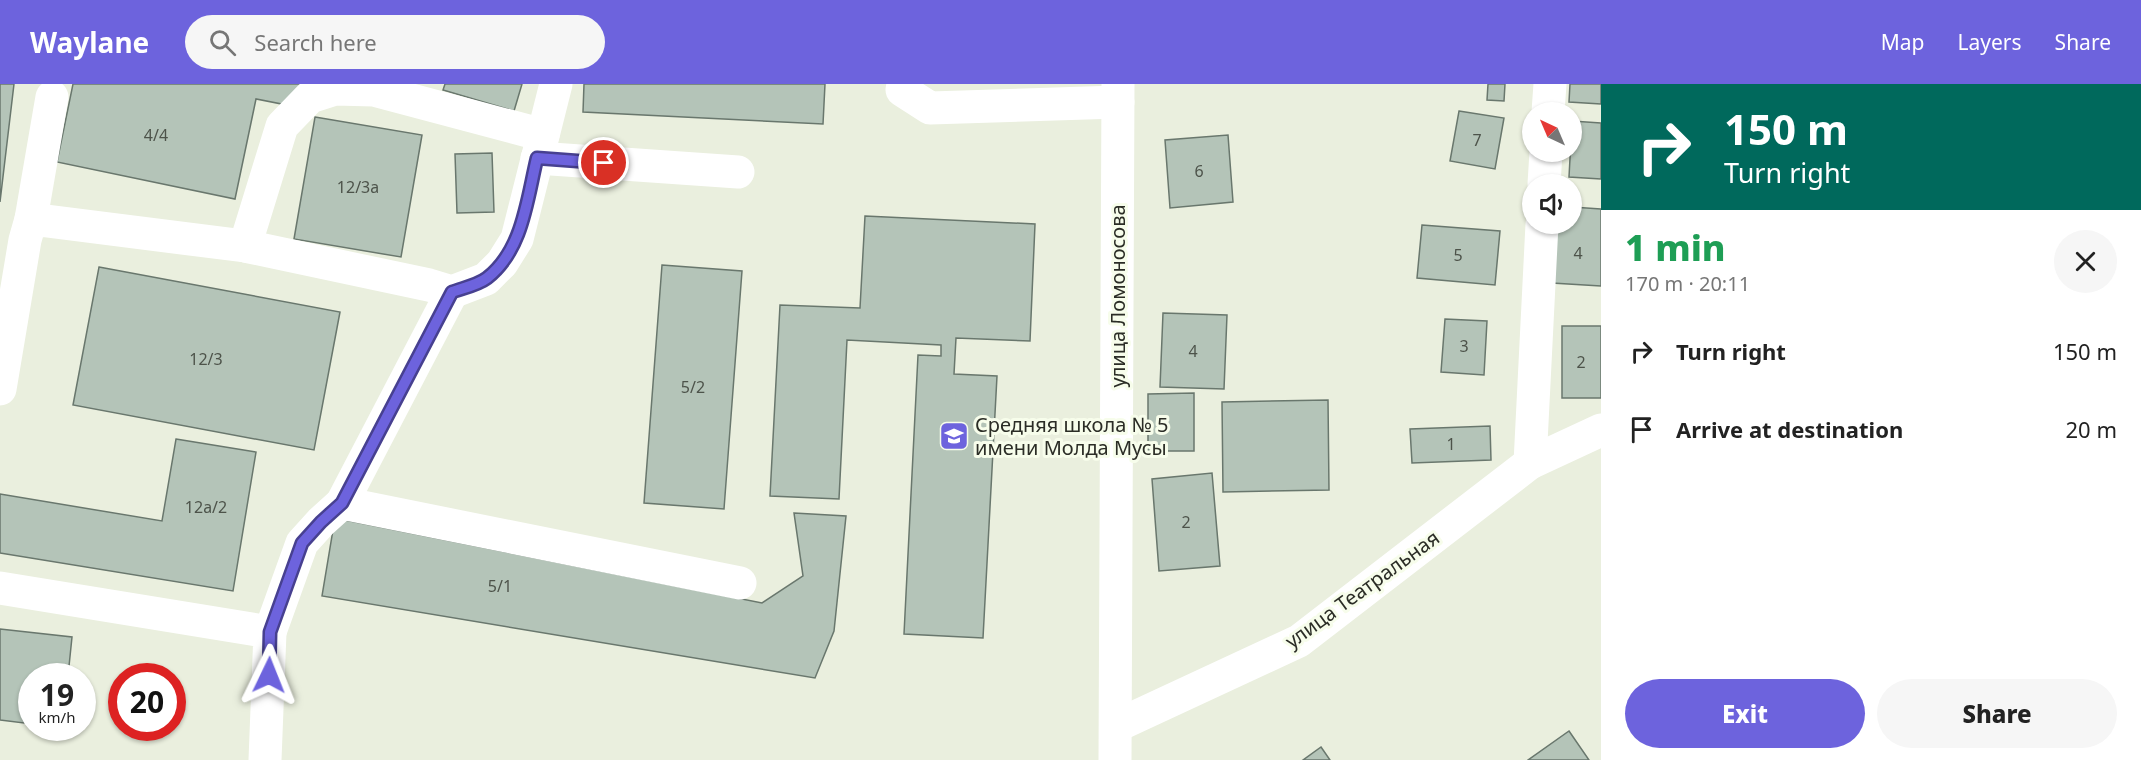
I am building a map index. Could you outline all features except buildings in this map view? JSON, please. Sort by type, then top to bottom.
[{"type":"street","points":[[19,231],[245,246],[429,285],[452,292],[486,279],[502,262],[517,239],[556,84]]},
{"type":"street","points":[[903,84],[903,90],[930,108],[1118,93]]},
{"type":"street","points":[[1549,102],[1550,84]]},
{"type":"street","points":[[245,246],[282,126],[310,97],[335,89],[374,90],[540,146],[738,172]]},
{"type":"street","name":"улица Ломоносова","points":[[1115,760],[1118,93]]},
{"type":"street","points":[[0,389],[19,231],[52,97]]},
{"type":"street","points":[[1530,463],[1541,234]]},
{"type":"street","points":[[265,760],[270,632],[302,543],[342,503],[452,292]]},
{"type":"street","name":"улица Театральная","points":[[1116,726],[1299,641],[1530,463],[1601,430]]},
{"type":"street","points":[[342,503],[740,583]]},
{"type":"street","points":[[0,588],[270,632]]},
{"type":"place","name":"Средняя школа № 5 имени Молда Мусы","points":[[954,436]]},
{"type":"route","points":[[269,675],[270,632],[302,543],[342,503],[452,292],[486,279],[502,262],[517,239],[537,158],[604,163]]}]
